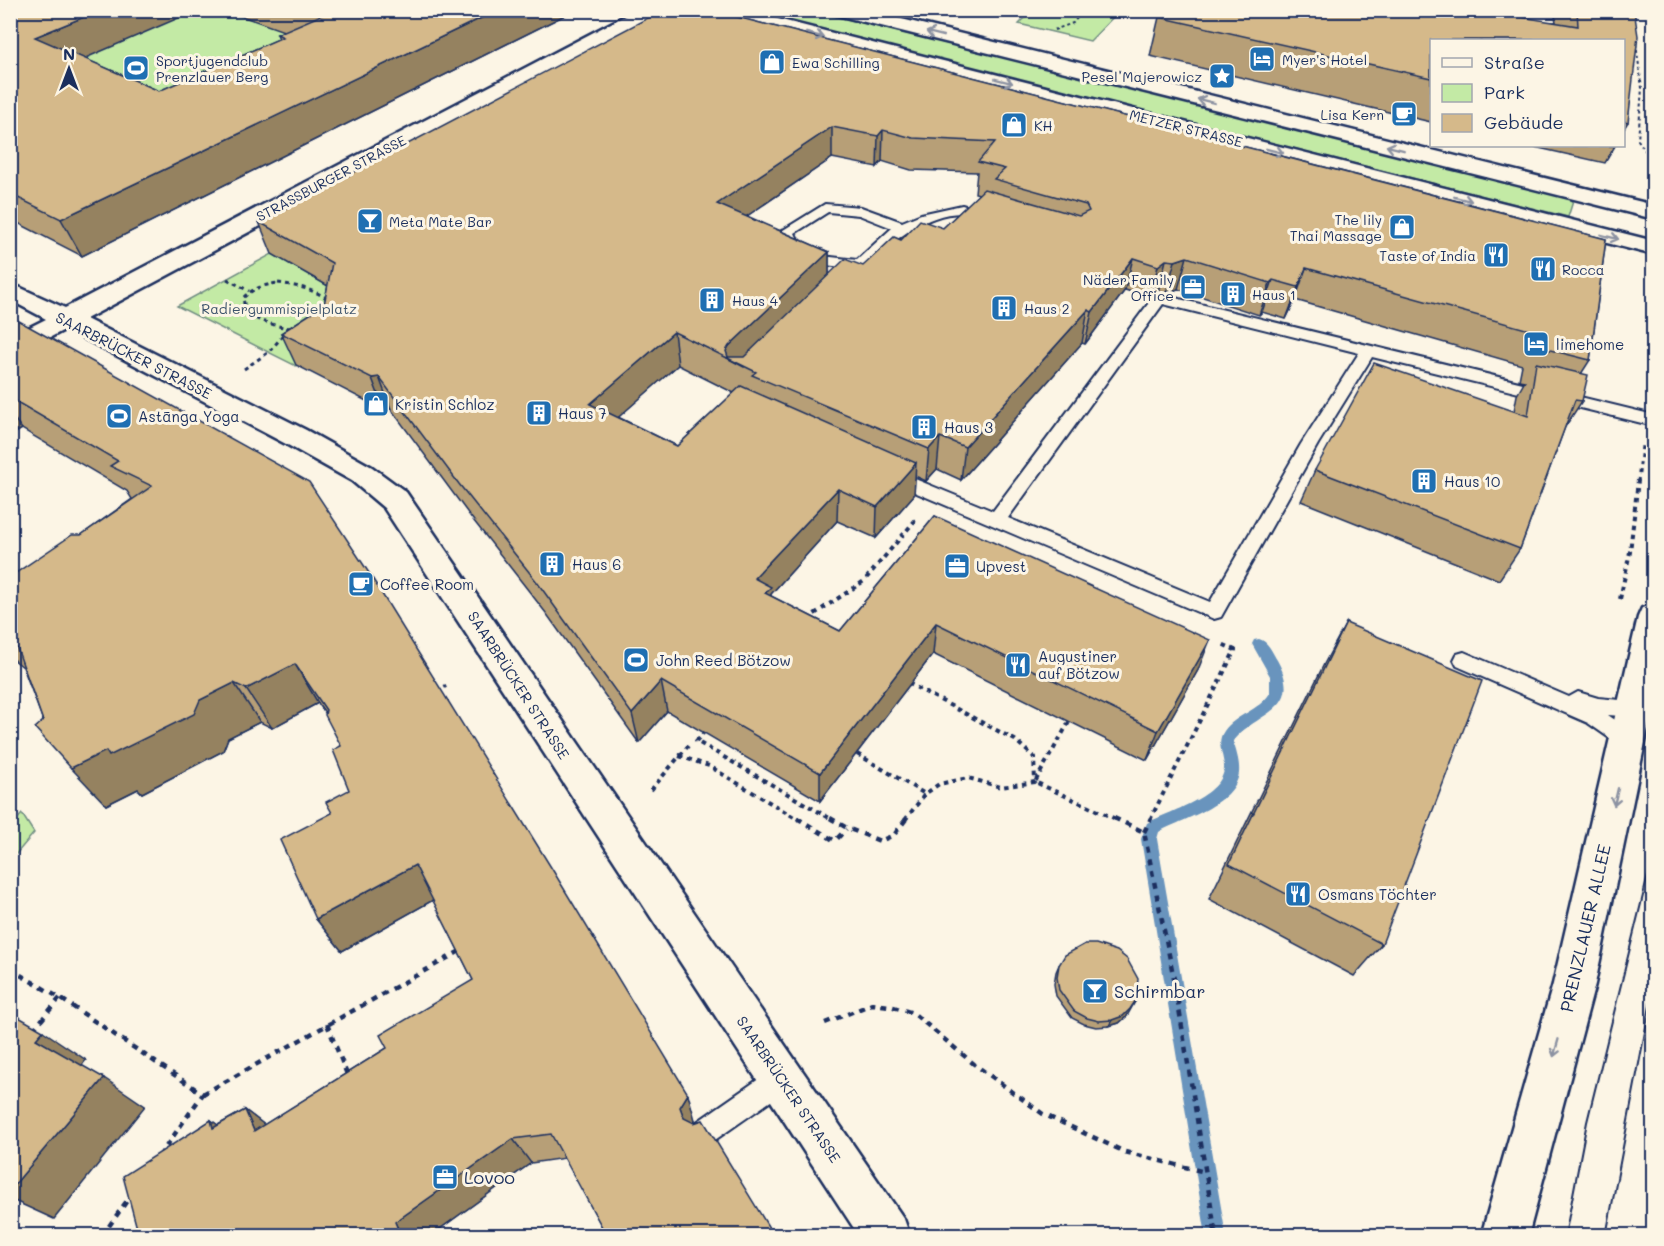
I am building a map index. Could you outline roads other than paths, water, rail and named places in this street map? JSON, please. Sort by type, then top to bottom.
[{"type":"street","name":"STRASSBURGER STRASSE","points":[[10,348],[63,318],[651,10]]},
{"type":"street","name":"METZER STRASSE","points":[[717,10],[1003,81],[1653,249]]},
{"type":"street","points":[[840,10],[1653,212]]},
{"type":"street","name":"SAARBRÜCKER STRASSE","points":[[10,290],[296,437],[362,474],[395,500],[886,1236]]},
{"type":"street","name":"PRENZLAUER ALLEE","points":[[1504,1236],[1574,984],[1632,724],[1653,618]]},
{"type":"lane","points":[[859,265],[800,258],[787,232],[825,208],[861,211],[902,227]]},
{"type":"lane","points":[[835,288],[902,227],[926,217],[962,209],[1007,222]]},
{"type":"lane","points":[[996,521],[1159,298],[1649,419]]},
{"type":"lane","points":[[881,471],[1214,612],[1310,444],[1369,349]]},
{"type":"lane","points":[[1465,656],[1582,702],[1598,706],[1632,724],[1595,717],[1465,656]]},
{"type":"lane","points":[[703,1133],[782,1078]]},
{"type":"waterway","points":[[1216,1236],[1149,839],[1152,828],[1206,802],[1216,795],[1230,778],[1231,764],[1226,740],[1236,728],[1272,703],[1277,694],[1277,676],[1259,644]]},
{"type":"tram line","points":[[1565,1236],[1587,1122],[1654,851]]},
{"type":"tram line","points":[[1606,1236],[1654,985]]},
{"type":"place","name":"Myer's Hotel","points":[[1262,59]]},
{"type":"place","name":"Ewa Schilling","points":[[772,62]]},
{"type":"place","name":"Sportjugendclub Prenzlauer Berg","points":[[136,68]]},
{"type":"place","name":"Pesel Majerowicz","points":[[1222,76]]},
{"type":"place","name":"Lisa Kern","points":[[1404,114]]},
{"type":"place","name":"KH","points":[[1014,125]]},
{"type":"place","name":"Meta Mate Bar","points":[[370,221]]},
{"type":"place","name":"The lily Thai Massage","points":[[1402,227]]},
{"type":"place","name":"Taste of India","points":[[1496,255]]},
{"type":"place","name":"Rocca","points":[[1543,269]]},
{"type":"place","name":"Näder Family Office","points":[[1193,287]]},
{"type":"place","name":"Haus 1","points":[[1233,294]]},
{"type":"place","name":"Haus 4","points":[[712,300]]},
{"type":"place","name":"Haus 2","points":[[1004,308]]},
{"type":"place","name":"limehome","points":[[1536,344]]},
{"type":"place","name":"Kristin Schloz","points":[[376,404]]},
{"type":"place","name":"Haus 7","points":[[539,413]]},
{"type":"place","name":"Astānga Yoga","points":[[119,416]]},
{"type":"place","name":"Haus 3","points":[[924,427]]},
{"type":"place","name":"Haus 10","points":[[1424,481]]},
{"type":"place","name":"Haus 6","points":[[552,564]]},
{"type":"place","name":"Upvest","points":[[957,566]]},
{"type":"place","name":"Coffee Room","points":[[361,584]]},
{"type":"place","name":"John Reed Bötzow","points":[[636,660]]},
{"type":"place","name":"Augustiner auf Bötzow","points":[[1018,665]]},
{"type":"place","name":"Osmans Töchter","points":[[1298,894]]},
{"type":"place","name":"Schirmbar","points":[[1095,991]]},
{"type":"place","name":"Lovoo","points":[[445,1177]]},
{"type":"park label","name":"Radiergummispielplatz","points":[[279,308]]}]
